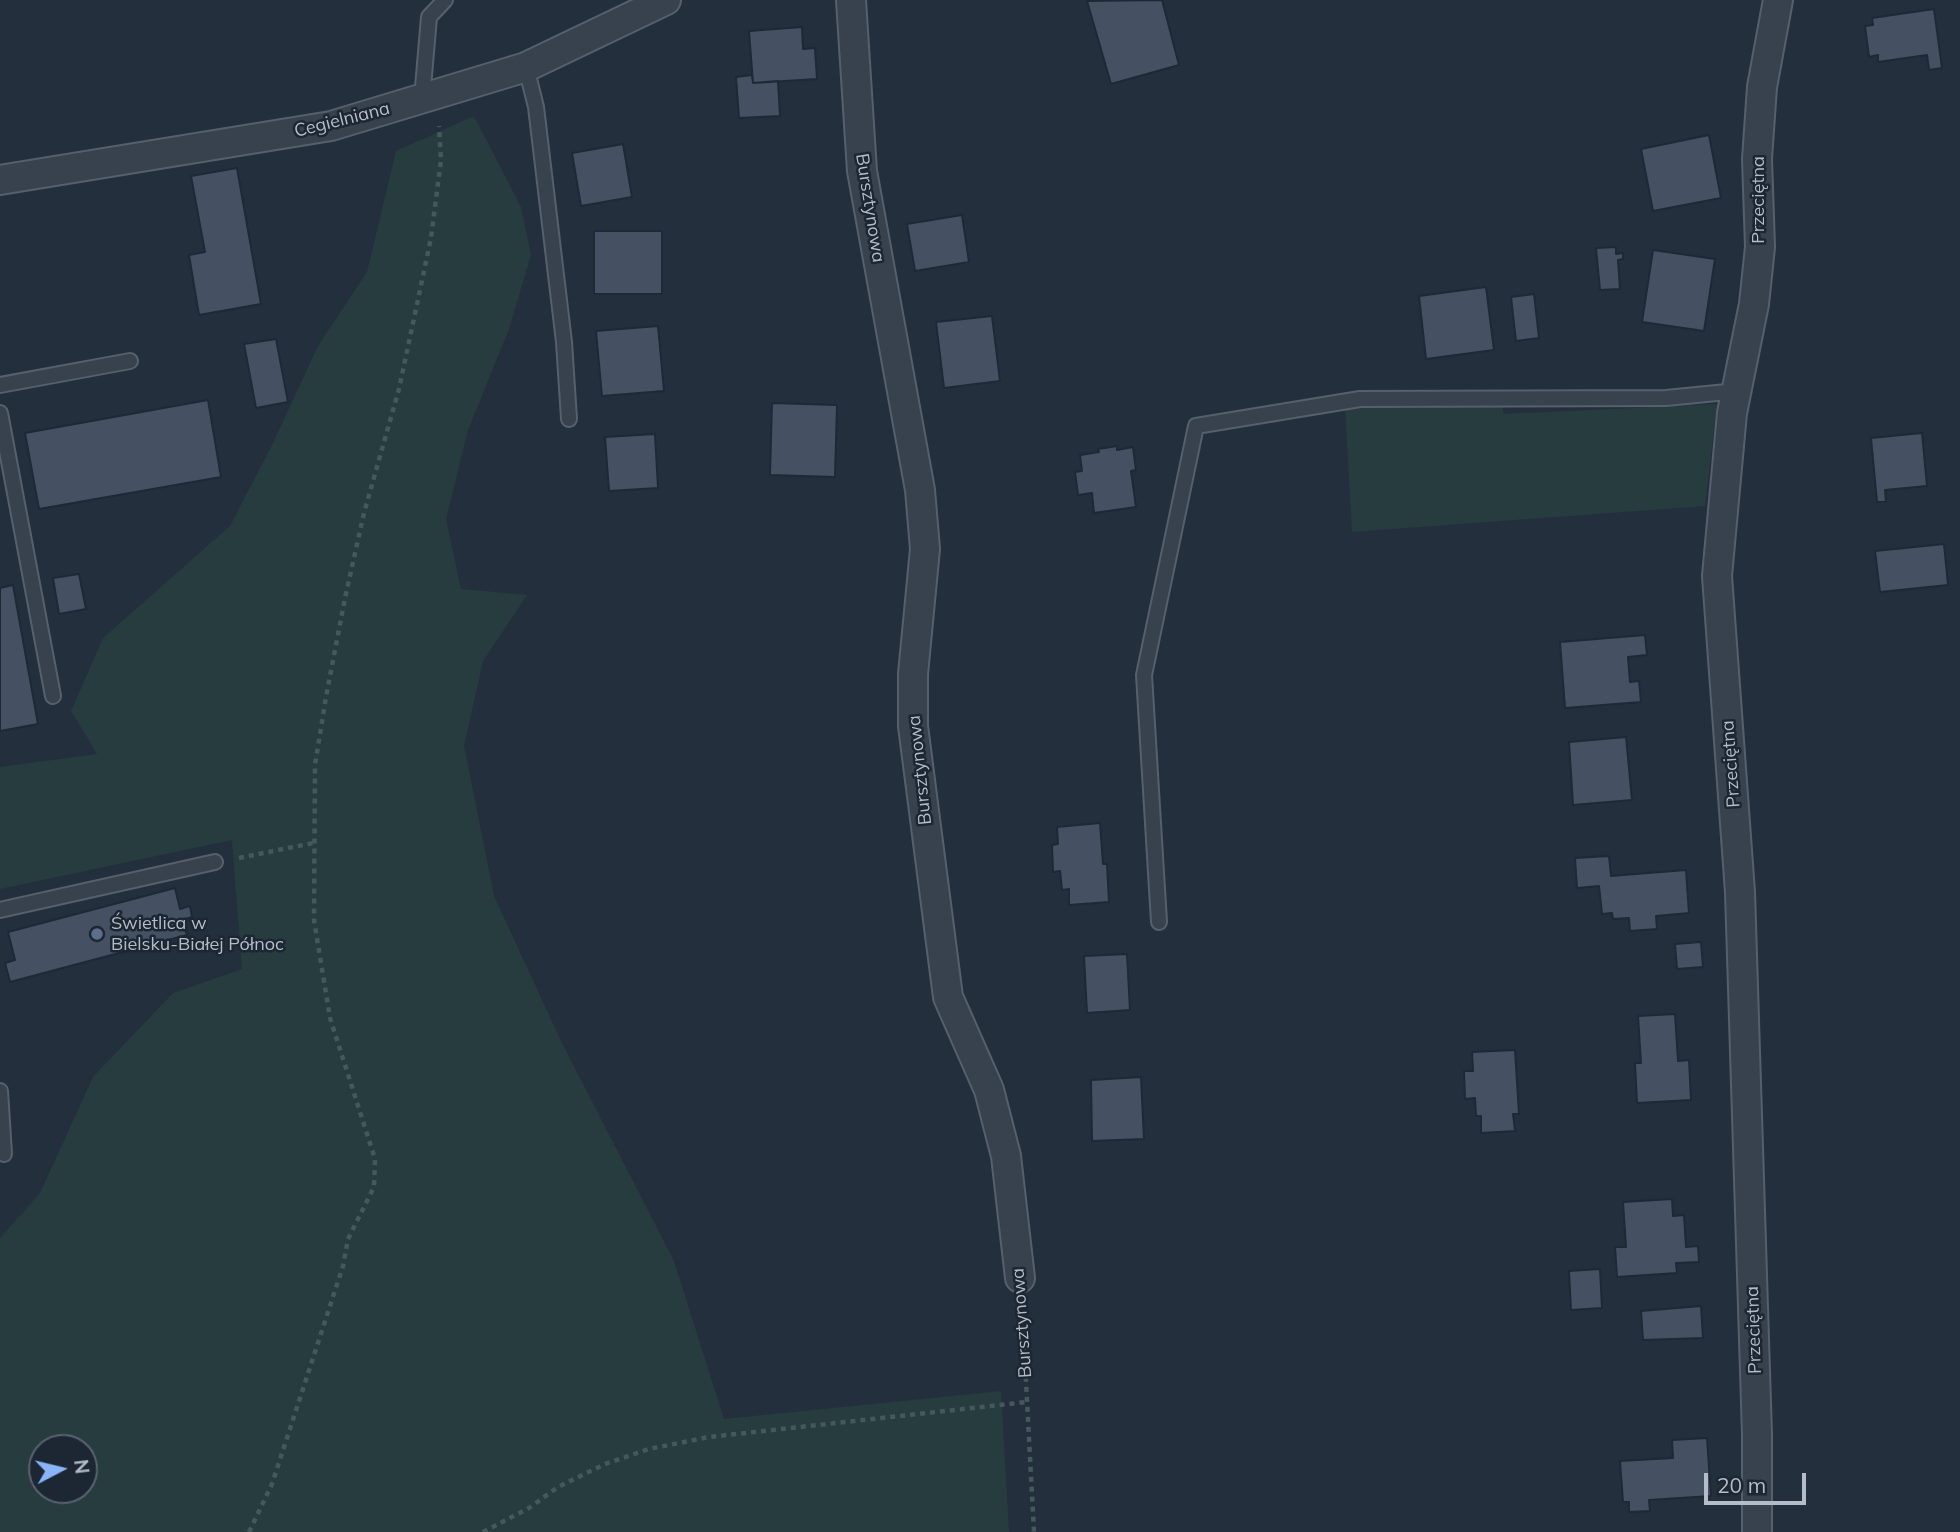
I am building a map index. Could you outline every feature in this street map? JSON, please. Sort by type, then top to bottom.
[{"type":"street","name":"Cegielniana","points":[[0,180],[331,126],[526,67],[666,0]]},
{"type":"street","name":"Bursztynowa","points":[[851,0],[862,172],[920,490],[925,549],[913,674],[913,726],[948,997],[989,1090],[1006,1156],[1020,1278]]},
{"type":"street","name":"Przeciętna","points":[[1757,1532],[1757,1421],[1740,892],[1717,576],[1723,493],[1760,247],[1758,159],[1762,87],[1779,0]]},
{"type":"lane","points":[[430,96],[429,17],[445,0]]},
{"type":"lane","points":[[526,67],[536,107],[564,342],[569,419]]},
{"type":"lane","points":[[0,385],[130,361]]},
{"type":"lane","points":[[1159,922],[1144,675],[1196,426],[1360,399],[1666,398],[1737,391]]},
{"type":"lane","points":[[0,413],[53,696]]},
{"type":"lane","points":[[0,910],[215,862]]},
{"type":"lane","points":[[0,1090],[4,1154]]},
{"type":"path","points":[[249,1532],[272,1484],[343,1266],[348,1240],[374,1187],[375,1159],[330,1018],[314,920],[315,765],[359,537],[399,389],[431,238],[441,160],[430,96]]},
{"type":"path","points":[[215,862],[313,843]]},
{"type":"path","name":"Bursztynowa","points":[[1020,1278],[1034,1532]]},
{"type":"path","points":[[483,1532],[529,1508],[558,1487],[606,1464],[649,1449],[709,1437],[1027,1402]]},
{"type":"green space","points":[[474,116],[521,207],[531,255],[509,329],[468,430],[446,519],[461,589],[527,595],[483,661],[464,746],[494,896],[562,1043],[674,1261],[724,1419],[1001,1391],[1009,1532],[0,1532],[0,1238],[40,1193],[93,1077],[173,993],[242,969],[232,840],[0,889],[0,767],[97,754],[71,711],[103,638],[230,526],[272,445],[318,346],[367,272],[396,151]]},
{"type":"green space","points":[[1500,395],[1504,414],[1717,404],[1705,506],[1352,532],[1345,408]]},
{"type":"building","points":[[1162,0],[1179,65],[1111,84],[1087,1]]},
{"type":"building","points":[[1934,9],[1942,68],[1929,70],[1927,55],[1878,62],[1878,55],[1869,57],[1865,26],[1873,25],[1872,18]]},
{"type":"building","points":[[802,27],[803,49],[815,48],[817,79],[753,83],[749,31]]},
{"type":"building","points":[[752,75],[753,83],[778,81],[780,116],[739,118],[736,77]]},
{"type":"building","points":[[1709,135],[1721,198],[1653,211],[1641,149]]},
{"type":"building","points":[[623,144],[632,197],[581,206],[572,153]]},
{"type":"building","points":[[237,168],[261,304],[199,315],[189,255],[205,252],[191,176]]},
{"type":"building","points":[[962,215],[969,262],[915,271],[907,224]]},
{"type":"building","points":[[594,231],[662,231],[662,294],[594,294]]},
{"type":"building","points":[[1616,247],[1616,254],[1623,253],[1623,259],[1618,260],[1620,289],[1600,290],[1596,248]]},
{"type":"building","points":[[1653,250],[1715,259],[1704,331],[1642,322]]},
{"type":"building","points":[[1486,287],[1494,350],[1426,359],[1419,296]]},
{"type":"building","points":[[1534,294],[1539,338],[1516,341],[1511,297]]},
{"type":"building","points":[[992,316],[1000,381],[944,388],[936,322]]},
{"type":"building","points":[[658,326],[664,391],[602,396],[596,331]]},
{"type":"building","points":[[276,339],[288,402],[256,408],[244,344]]},
{"type":"building","points":[[208,400],[221,477],[39,509],[25,433]]},
{"type":"building","points":[[772,403],[837,405],[835,477],[770,475]]},
{"type":"building","points":[[1922,433],[1927,486],[1885,490],[1886,502],[1877,502],[1871,438]]},
{"type":"building","points":[[655,434],[658,488],[609,491],[605,437]]},
{"type":"building","points":[[1117,446],[1117,450],[1133,447],[1136,470],[1131,471],[1136,507],[1094,513],[1092,493],[1078,495],[1075,472],[1082,471],[1080,455]]},
{"type":"building","points":[[1944,544],[1948,585],[1880,592],[1875,551]]},
{"type":"building","points":[[79,574],[86,609],[59,614],[53,578]]},
{"type":"building","points":[[13,585],[38,724],[0,731],[0,588]]},
{"type":"building","points":[[1645,635],[1647,655],[1628,657],[1630,682],[1639,681],[1641,702],[1565,708],[1560,642]]},
{"type":"building","points":[[1626,737],[1632,800],[1573,805],[1569,742]]},
{"type":"building","points":[[1100,823],[1103,864],[1107,864],[1109,902],[1069,905],[1069,889],[1062,890],[1060,871],[1053,872],[1052,845],[1058,844],[1057,827]]},
{"type":"building","points":[[1609,856],[1611,876],[1686,870],[1689,913],[1656,916],[1657,929],[1630,931],[1629,918],[1613,919],[1612,913],[1602,914],[1599,886],[1577,888],[1575,858]]},
{"type":"building","name":"Świetlica w Bielsku-Białej Północ","points":[[175,888],[180,909],[190,906],[192,917],[182,920],[187,935],[10,982],[5,963],[15,960],[8,932]]},
{"type":"building","points":[[1701,942],[1703,967],[1677,969],[1675,944]]},
{"type":"building","points":[[1127,954],[1130,1010],[1087,1013],[1084,956]]},
{"type":"building","points":[[1675,1014],[1678,1061],[1689,1060],[1691,1100],[1637,1103],[1635,1063],[1641,1063],[1638,1016]]},
{"type":"building","points":[[1515,1050],[1519,1114],[1513,1114],[1515,1131],[1481,1133],[1481,1116],[1476,1116],[1475,1098],[1465,1099],[1464,1071],[1473,1071],[1472,1052]]},
{"type":"building","points":[[1141,1077],[1144,1139],[1092,1141],[1091,1080]]},
{"type":"building","points":[[1672,1199],[1673,1216],[1684,1215],[1686,1247],[1698,1246],[1699,1262],[1676,1263],[1677,1273],[1617,1277],[1615,1247],[1626,1247],[1623,1202]]},
{"type":"building","points":[[1600,1269],[1602,1308],[1571,1310],[1569,1271]]},
{"type":"building","points":[[1701,1306],[1703,1338],[1643,1340],[1641,1311]]},
{"type":"building","points":[[1707,1438],[1711,1496],[1649,1500],[1650,1511],[1629,1512],[1629,1502],[1623,1502],[1620,1461],[1673,1458],[1672,1440]]},
{"type":"place","name":"Świetlica w Bielsku-Białej Północ","points":[[97,934]]}]
